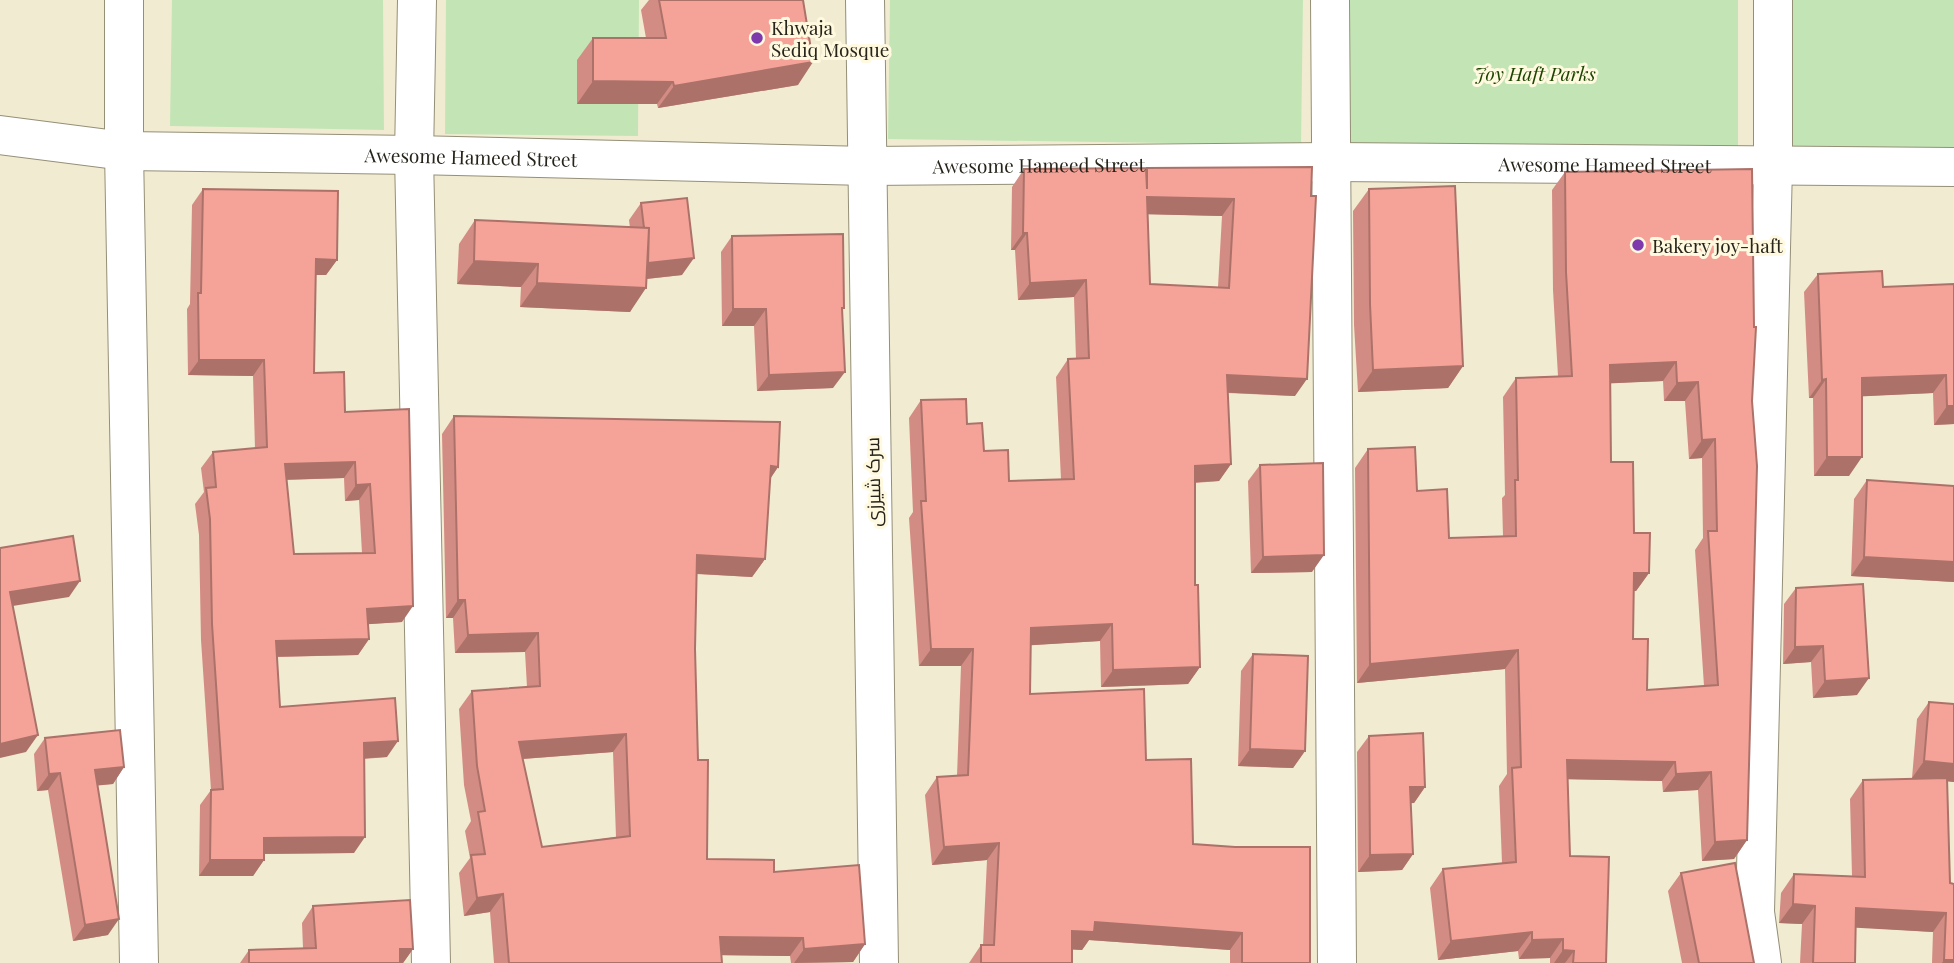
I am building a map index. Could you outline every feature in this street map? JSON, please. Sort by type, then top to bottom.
[{"type":"street","points":[[124,0],[124,150],[139,963]]},
{"type":"street","points":[[417,0],[414,155],[431,963]]},
{"type":"street","name":"سرک شیرزی","points":[[865,0],[879,963]]},
{"type":"street","points":[[1330,0],[1337,963]]},
{"type":"street","points":[[1762,963],[1755,912],[1773,166],[1773,0]]},
{"type":"street","name":"Awesome Hameed Street","points":[[0,135],[124,150],[867,166],[1332,162],[1954,167]]},
{"type":"green space","points":[[172,0],[383,0],[384,130],[170,126]]},
{"type":"green space","points":[[446,0],[639,0],[638,136],[445,134]]},
{"type":"green space","points":[[890,0],[1303,0],[1301,145],[888,139]]},
{"type":"green space","name":"Joy Haft Parks","points":[[1332,0],[1738,0],[1738,146],[1331,144]]},
{"type":"green space","points":[[1781,0],[1954,0],[1954,147],[1782,147]]},
{"type":"building","points":[[659,0],[803,0],[813,62],[674,86],[673,82],[593,81],[593,38],[666,38]]},
{"type":"building","points":[[1312,167],[1311,196],[1316,196],[1307,379],[1227,375],[1231,464],[1195,466],[1195,585],[1198,585],[1200,667],[1113,670],[1112,624],[1031,628],[1030,694],[1144,689],[1146,760],[1191,759],[1193,844],[1310,847],[1310,963],[1242,963],[1242,933],[1095,922],[1094,932],[1072,931],[1072,963],[981,963],[981,945],[994,945],[999,843],[944,847],[937,777],[968,775],[973,649],[931,649],[921,501],[926,501],[921,400],[966,399],[967,424],[982,423],[984,451],[1008,450],[1009,481],[1074,479],[1068,359],[1089,358],[1086,280],[1030,283],[1027,233],[1023,233],[1024,169],[1146,168],[1147,189],[1147,168]],"holes":[[[1147,197],[1234,199],[1229,288],[1150,284]]]},
{"type":"building","points":[[1752,169],[1756,327],[1752,401],[1757,466],[1747,840],[1715,842],[1711,772],[1676,774],[1675,762],[1567,760],[1570,856],[1609,857],[1606,963],[1573,963],[1574,951],[1563,950],[1563,939],[1532,940],[1532,932],[1451,941],[1443,869],[1516,862],[1512,768],[1521,767],[1518,650],[1370,664],[1368,449],[1415,447],[1417,491],[1447,489],[1449,538],[1516,536],[1516,378],[1572,376],[1566,272],[1565,172]],"holes":[[[1676,362],[1677,383],[1698,382],[1702,440],[1715,439],[1717,531],[1708,531],[1718,685],[1647,690],[1648,639],[1633,639],[1634,573],[1649,573],[1650,533],[1634,533],[1633,462],[1611,462],[1610,365]]]},
{"type":"building","points":[[1455,186],[1463,366],[1373,370],[1369,189]]},
{"type":"building","points":[[203,189],[338,191],[337,260],[316,259],[314,373],[344,372],[345,412],[409,409],[413,606],[367,609],[369,639],[276,641],[280,707],[395,698],[398,741],[364,743],[365,837],[264,838],[264,860],[210,860],[211,790],[223,789],[212,624],[210,519],[206,488],[216,487],[213,452],[267,447],[264,360],[199,360],[198,293],[201,293]],"holes":[[[355,462],[356,485],[370,484],[375,553],[294,554],[285,464]]]},
{"type":"building","points":[[687,198],[694,258],[648,263],[649,228],[644,228],[641,203]]},
{"type":"building","points":[[475,220],[649,228],[646,288],[537,283],[538,264],[474,261]]},
{"type":"building","points":[[843,234],[845,372],[769,375],[766,309],[733,309],[732,236]]},
{"type":"building","points":[[1882,271],[1883,287],[1954,284],[1954,406],[1947,406],[1946,375],[1862,378],[1862,457],[1827,457],[1826,379],[1822,380],[1818,274]]},
{"type":"building","points":[[454,416],[780,422],[778,467],[771,466],[765,559],[697,555],[695,649],[698,760],[708,760],[707,859],[774,860],[774,872],[859,865],[865,944],[804,949],[803,938],[720,937],[722,963],[509,963],[503,894],[477,898],[471,855],[485,854],[478,812],[485,811],[477,766],[472,691],[540,686],[538,633],[468,635],[465,600],[458,600]],"holes":[[[626,734],[630,836],[542,847],[519,742]]]},
{"type":"building","points":[[1323,463],[1324,555],[1263,557],[1260,465]]},
{"type":"building","points":[[1867,480],[1954,486],[1954,562],[1864,557]]},
{"type":"building","points":[[73,536],[80,581],[10,592],[38,735],[0,744],[0,548]]},
{"type":"building","points":[[1863,584],[1869,678],[1825,681],[1823,646],[1795,647],[1796,588]]},
{"type":"building","points":[[1253,654],[1308,656],[1305,751],[1250,749]]},
{"type":"building","points":[[1929,702],[1954,704],[1954,764],[1924,761]]},
{"type":"building","points":[[120,730],[124,767],[95,770],[119,919],[85,925],[60,773],[49,774],[45,738]]},
{"type":"building","points":[[1423,733],[1425,787],[1410,787],[1413,854],[1370,855],[1369,736]]},
{"type":"building","points":[[1947,778],[1950,883],[1954,884],[1954,960],[1944,960],[1946,913],[1856,908],[1855,963],[1813,963],[1815,906],[1793,904],[1794,874],[1865,877],[1863,780]]},
{"type":"building","points":[[1735,863],[1754,963],[1699,963],[1681,873]]},
{"type":"building","points":[[410,900],[413,949],[400,949],[400,963],[249,963],[249,950],[316,948],[313,906]]},
{"type":"place","name":"Khwaja Sediq Mosque","points":[[757,38]]},
{"type":"place","name":"Bakery joy-haft","points":[[1638,245]]}]
